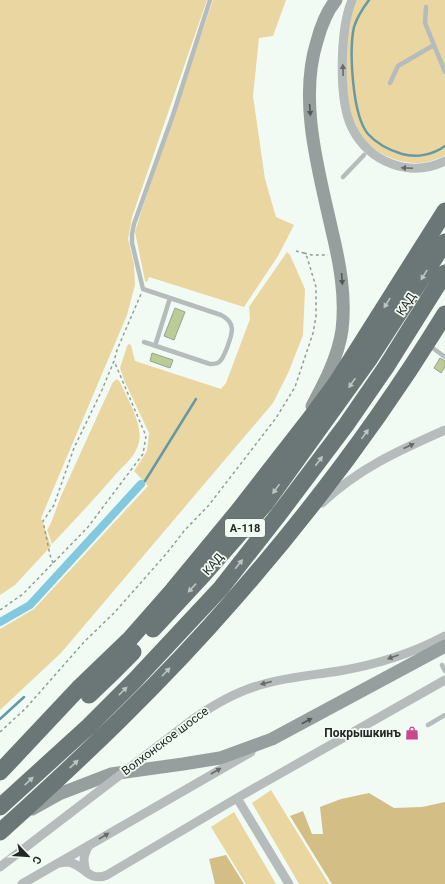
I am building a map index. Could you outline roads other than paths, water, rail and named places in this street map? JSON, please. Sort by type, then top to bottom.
[{"type":"highway","points":[[0,772],[78,689],[129,640],[209,547],[282,456],[337,382],[445,211]]},
{"type":"highway","name":"КАД","points":[[0,776],[113,672],[204,574],[265,504],[370,358],[445,242]]},
{"type":"highway","name":"КАД","points":[[0,806],[89,726],[135,680],[220,588],[279,514],[346,425],[386,367],[445,273]]},
{"type":"highway","points":[[0,832],[144,696],[234,599],[290,532],[394,394],[445,314]]},
{"type":"main road","points":[[282,456],[321,390],[333,363],[342,330],[343,299],[341,271],[320,177],[312,126],[310,97],[310,71],[314,48],[322,24],[336,0]]},
{"type":"main road","points":[[14,819],[59,794],[111,774],[220,758],[272,739],[445,646]]},
{"type":"street","points":[[352,0],[348,10],[344,30],[343,52],[346,112],[352,129],[362,143],[374,154],[388,163],[402,168],[432,166],[445,161]]},
{"type":"street","points":[[290,532],[336,489],[351,478],[385,458],[445,430]]},
{"type":"street","name":"Волхонское шоссе","points":[[0,867],[188,722],[208,709],[235,695],[263,684],[310,674],[340,671],[387,660],[430,644],[445,636]]},
{"type":"street","points":[[58,863],[68,862],[93,876],[100,878],[107,875],[237,798],[445,680]]},
{"type":"street","points":[[22,884],[272,739]]},
{"type":"street","points":[[237,798],[288,884]]},
{"type":"street","points":[[86,872],[83,861],[85,851],[89,844]]},
{"type":"lane","points":[[144,342],[210,364],[216,364],[220,362],[230,339],[232,328],[227,318],[143,289],[132,243],[134,224],[173,115],[210,0]]},
{"type":"lane","points":[[426,7],[425,23],[445,72]]},
{"type":"lane","points":[[390,83],[398,66],[434,45]]},
{"type":"lane","points":[[343,177],[364,155]]},
{"type":"lane","points":[[155,346],[170,298]]},
{"type":"lane","points":[[430,346],[445,357]]},
{"type":"lane","points":[[442,665],[445,671]]},
{"type":"lane","points":[[428,725],[445,715]]},
{"type":"waterway","points":[[369,0],[362,9],[354,27],[352,51],[355,98],[363,125],[368,134],[379,144],[402,154],[413,156],[430,154],[445,146]]},
{"type":"waterway","points":[[141,484],[145,481],[196,399]]},
{"type":"waterway","points":[[0,622],[30,605],[141,484]]},
{"type":"waterway","points":[[0,719],[24,697]]},
{"type":"place","name":"Покрышкинъ","points":[[412,733]]}]
